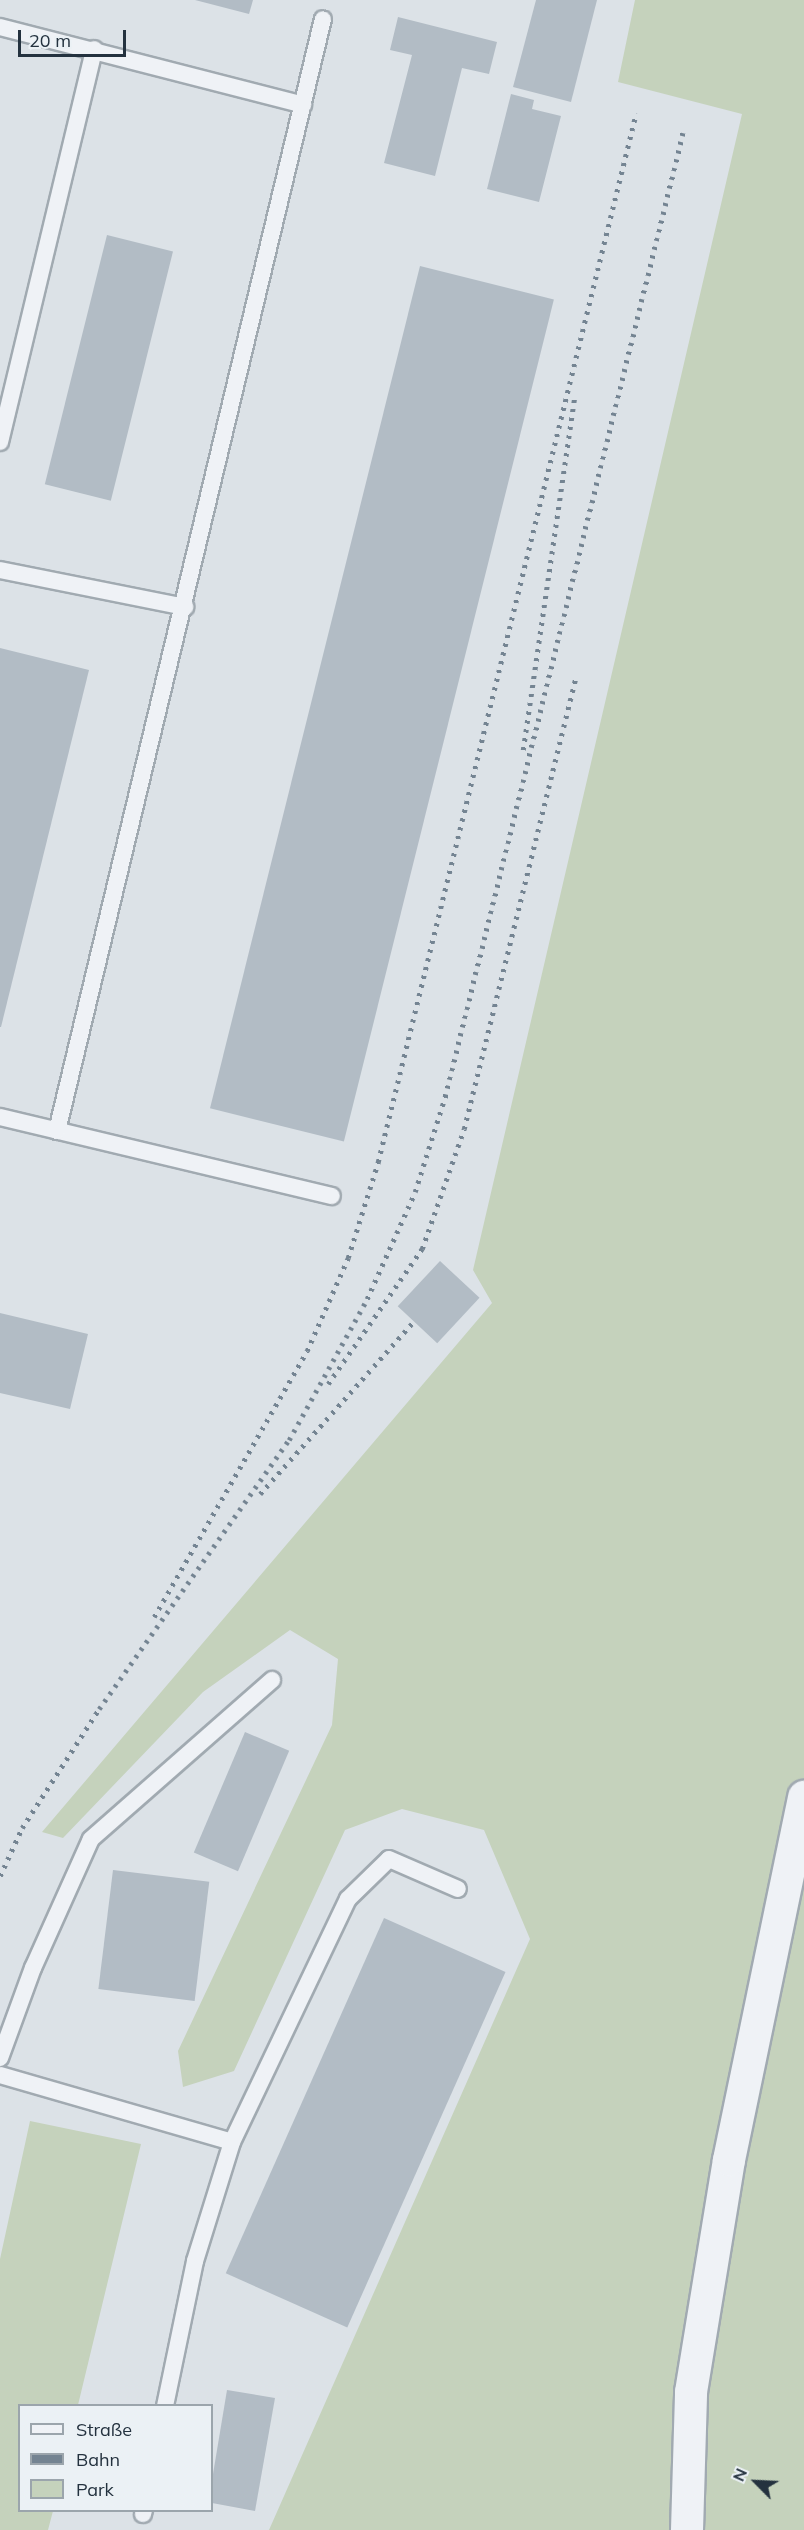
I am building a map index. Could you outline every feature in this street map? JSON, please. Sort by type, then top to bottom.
[{"type":"street","points":[[687,2530],[691,2392],[729,2160],[804,1797]]},
{"type":"lane","points":[[57,1131],[185,607],[323,19]]},
{"type":"lane","points":[[0,27],[303,105]]},
{"type":"lane","points":[[0,442],[94,50]]},
{"type":"lane","points":[[0,570],[185,607]]},
{"type":"lane","points":[[0,1118],[332,1196]]},
{"type":"lane","points":[[0,2058],[33,1968],[91,1839],[272,1680]]},
{"type":"lane","points":[[165,2404],[195,2261],[232,2142],[348,1899],[389,1859],[459,1888]]},
{"type":"lane","points":[[0,2075],[232,2142]]},
{"type":"green space","points":[[635,0],[804,0],[804,2530],[269,2530],[530,1939],[484,1830],[402,1809],[345,1830],[234,2071],[183,2087],[178,2051],[332,1725],[338,1659],[290,1630],[203,1692],[63,1838],[42,1832],[492,1303],[473,1270],[742,114],[618,82]]},
{"type":"green space","points":[[30,2121],[141,2144],[78,2404],[18,2404],[18,2512],[53,2512],[48,2530],[0,2530],[0,2259]]},
{"type":"building","points":[[195,0],[253,0],[249,14]]},
{"type":"building","points":[[536,0],[597,0],[571,102],[513,87]]},
{"type":"building","points":[[398,17],[497,42],[489,74],[462,68],[435,176],[384,163],[412,55],[390,50]]},
{"type":"building","points":[[511,94],[534,100],[532,109],[561,116],[539,202],[487,189]]},
{"type":"building","points":[[107,235],[173,251],[111,501],[45,484]]},
{"type":"building","points":[[420,266],[554,299],[344,1142],[210,1108]]},
{"type":"building","points":[[0,648],[89,670],[1,1027],[0,1027]]},
{"type":"building","points":[[440,1261],[479,1298],[437,1343],[398,1306]]},
{"type":"building","points":[[0,1313],[88,1334],[70,1409],[0,1393]]},
{"type":"building","points":[[245,1732],[289,1751],[238,1871],[194,1853]]},
{"type":"building","points":[[113,1870],[209,1882],[195,2001],[98,1989]]},
{"type":"building","points":[[384,1918],[506,1972],[347,2327],[226,2273]]},
{"type":"building","points":[[227,2390],[275,2398],[255,2511],[213,2503],[213,2474]]},
{"type":"railway","points":[[154,1617],[307,1351],[348,1258],[378,1162],[636,113]]},
{"type":"railway","points":[[0,1876],[22,1828],[99,1709],[289,1440],[367,1299],[415,1192],[445,1097],[684,128]]},
{"type":"railway","points":[[523,750],[574,399]]},
{"type":"railway","points":[[328,1384],[422,1249],[464,1129],[576,677]]},
{"type":"railway","points":[[260,1494],[414,1321]]}]
